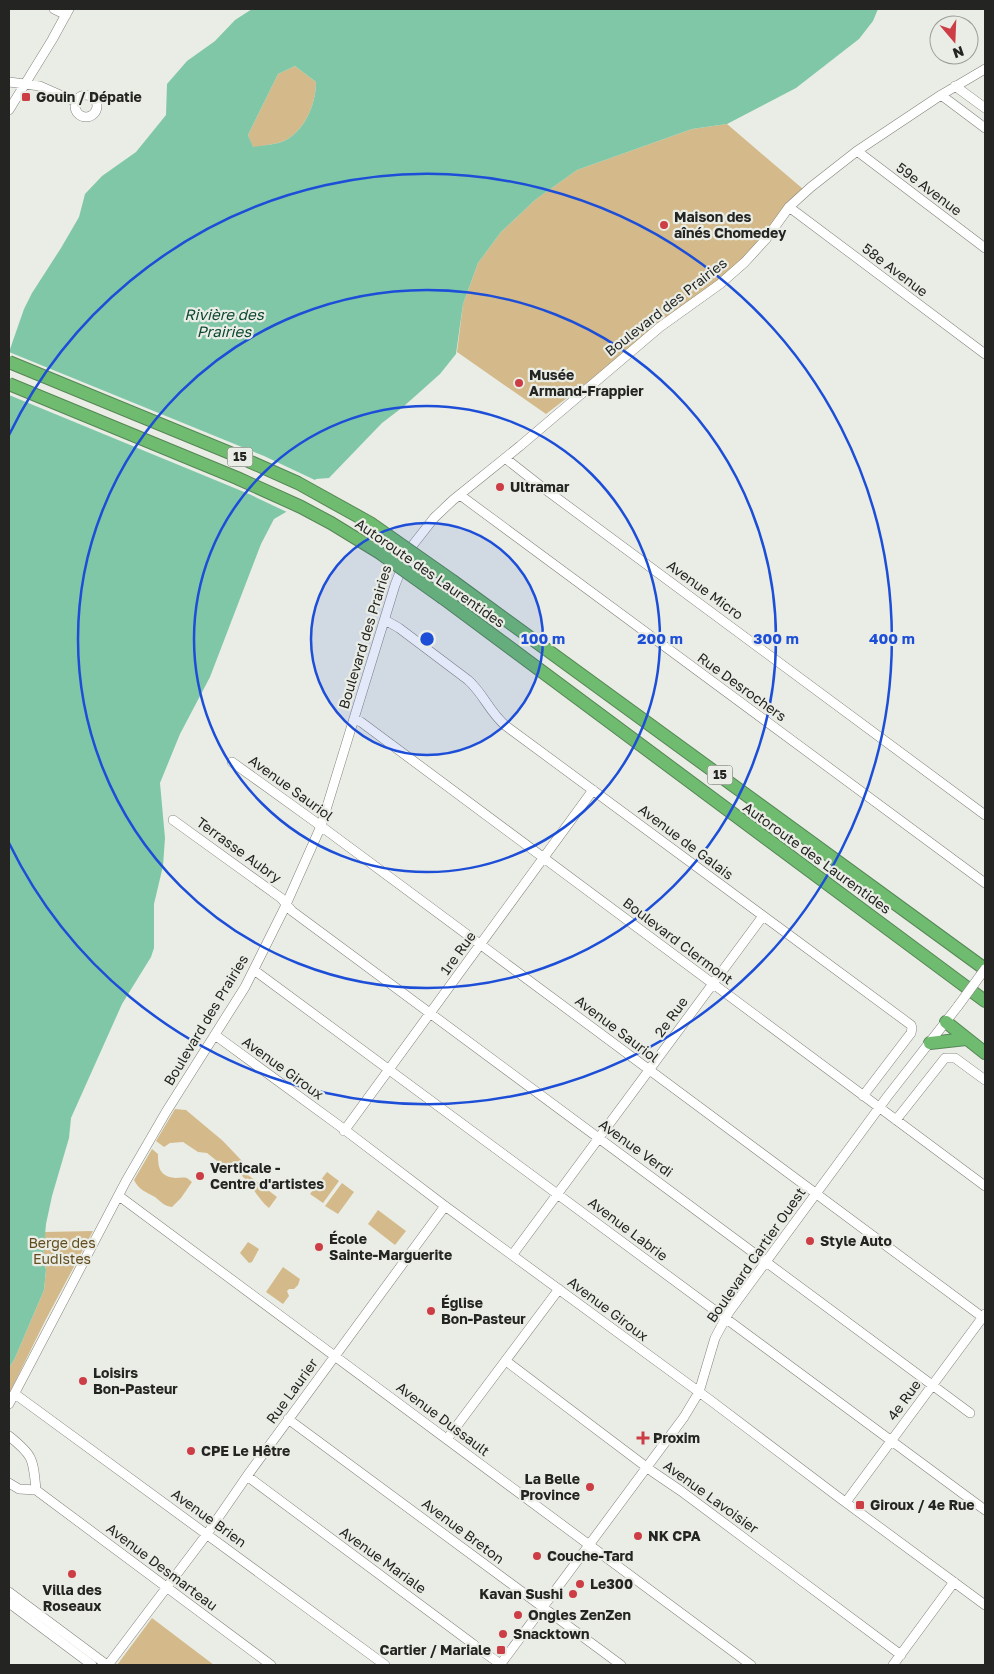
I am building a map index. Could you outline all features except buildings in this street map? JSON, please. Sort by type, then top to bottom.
[{"type":"highway","name":"Autoroute des Laurentides","points":[[9,362],[257,464],[298,483],[370,523],[454,582],[985,969]]},
{"type":"highway","name":"Autoroute des Laurentides","points":[[9,384],[292,502],[360,540],[395,563],[985,1001]]},
{"type":"highway","points":[[946,1022],[985,1053]]},
{"type":"highway","points":[[930,1043],[966,1039]]},
{"type":"street","points":[[9,110],[67,12],[54,9]]},
{"type":"street","name":"Boulevard des Prairies","points":[[9,1404],[73,1280],[157,1127],[254,970],[286,904],[321,826],[384,620],[401,568],[412,546],[434,518],[460,495],[665,323],[720,284],[745,262],[766,239],[789,207],[857,151],[941,95],[985,69]]},
{"type":"street","points":[[9,82],[40,86],[76,102]]},
{"type":"street","points":[[956,86],[985,108]]},
{"type":"street","points":[[941,95],[985,128]]},
{"type":"street","name":"59e Avenue","points":[[857,151],[985,248]]},
{"type":"street","name":"58e Avenue","points":[[789,207],[985,354]]},
{"type":"street","name":"Avenue Micro","points":[[505,458],[985,815]]},
{"type":"street","name":"Rue Desrochers","points":[[460,495],[985,883]]},
{"type":"street","name":"Avenue de Galais","points":[[384,620],[398,628],[468,680],[502,722],[912,1027],[911,1033],[863,1096]]},
{"type":"street","name":"Boulevard Clermont","points":[[354,719],[361,722],[985,1186]]},
{"type":"street","name":"Avenue Sauriol","points":[[232,762],[984,1317]]},
{"type":"street","name":"1re Rue","points":[[344,1131],[593,790]]},
{"type":"street","name":"Terrasse Aubry","points":[[173,820],[282,898],[286,904]]},
{"type":"street","name":"Avenue Verdi","points":[[286,904],[292,911],[970,1413]]},
{"type":"street","name":"2e Rue","points":[[513,1254],[763,916]]},
{"type":"street","name":"Boulevard Cartier Ouest","points":[[501,1665],[684,1417],[699,1392],[713,1343],[725,1318],[879,1108],[985,969]]},
{"type":"street","name":"Avenue Labrie","points":[[254,970],[985,1510]]},
{"type":"street","name":"Avenue Giroux","points":[[215,1035],[985,1605]]},
{"type":"street","points":[[896,1120],[945,1058],[953,1057],[957,1059],[985,1080]]},
{"type":"street","name":"Avenue Dussault","points":[[119,1196],[751,1665]]},
{"type":"street","name":"Rue Laurier","points":[[107,1665],[207,1534],[288,1419],[445,1206]]},
{"type":"street","points":[[447,1439],[559,1289]]},
{"type":"street","name":"4e Rue","points":[[846,1502],[984,1317]]},
{"type":"street","name":"Avenue Lavoisier","points":[[506,1361],[647,1468],[901,1655]]},
{"type":"street","name":"Avenue Brien","points":[[15,1394],[385,1665]]},
{"type":"street","name":"Avenue Breton","points":[[288,1419],[621,1665]]},
{"type":"street","points":[[9,1436],[31,1457],[34,1466],[36,1490]]},
{"type":"street","name":"Avenue Mariale","points":[[247,1476],[501,1665]]},
{"type":"street","name":"Avenue Desmarteau","points":[[9,1483],[20,1489],[36,1490],[271,1665]]},
{"type":"street","points":[[893,1665],[954,1582]]},
{"type":"street","points":[[9,1592],[107,1665]]},
{"type":"street","points":[[9,1603],[92,1665]]},
{"type":"green space","points":[[295,66],[316,82],[314,99],[308,116],[298,131],[284,141],[253,148],[248,135],[278,74]]},
{"type":"green space","points":[[727,124],[803,189],[745,262],[546,414],[457,352],[463,304],[478,263],[501,232],[535,200],[577,170],[692,129]]},
{"type":"green space","points":[[175,1109],[186,1110],[223,1141],[242,1161],[232,1173],[207,1153],[198,1152],[183,1142],[170,1143],[164,1147],[156,1141]]},
{"type":"green space","points":[[152,1149],[158,1154],[159,1167],[163,1173],[170,1177],[187,1178],[192,1182],[172,1207],[165,1205],[143,1190],[134,1180]]},
{"type":"green space","points":[[244,1172],[277,1197],[269,1208],[242,1176]]},
{"type":"green space","points":[[327,1172],[339,1181],[323,1203],[310,1194]]},
{"type":"green space","points":[[342,1183],[354,1192],[338,1214],[325,1206]]},
{"type":"green space","points":[[378,1210],[406,1231],[395,1245],[368,1224]]},
{"type":"green space","name":"Berge des Eudistes","points":[[93,1231],[9,1394],[9,1368],[44,1290],[46,1270],[43,1257],[45,1232]]},
{"type":"green space","points":[[248,1242],[259,1249],[252,1262],[249,1263],[240,1253]]},
{"type":"green space","points":[[283,1267],[300,1279],[294,1289],[287,1291],[289,1296],[283,1304],[266,1292]]},
{"type":"green space","points":[[152,1618],[214,1665],[117,1665]]},
{"type":"water","name":"Rivière des Prairies","points":[[252,9],[878,9],[873,21],[859,39],[796,88],[727,124],[692,129],[577,170],[535,200],[501,232],[478,263],[463,304],[456,354],[440,374],[382,423],[329,478],[316,479],[286,512],[274,519],[261,544],[210,677],[180,734],[160,783],[165,838],[163,866],[154,904],[154,948],[151,957],[122,1004],[71,1118],[69,1138],[46,1224],[43,1257],[46,1270],[44,1290],[9,1368],[9,352],[24,309],[79,217],[85,194],[102,176],[136,152],[166,115],[167,84],[187,61],[215,41],[235,20]],"holes":[[[295,66],[316,82],[311,108],[298,131],[284,141],[253,147],[248,135],[278,74]]]},
{"type":"pier","points":[[9,352],[264,456],[317,481],[289,513],[249,494],[9,395]]},
{"type":"place","name":"Gouin / Dépatie","points":[[26,97]]},
{"type":"place","name":"Maison des aînés Chomedey","points":[[664,225]]},
{"type":"place","name":"Musée Armand-Frappier","points":[[519,383]]},
{"type":"place","name":"Ultramar","points":[[500,487]]},
{"type":"place","name":"Verticale - Centre d'artistes","points":[[200,1176]]},
{"type":"place","name":"Style Auto","points":[[810,1241]]},
{"type":"place","name":"École Sainte-Marguerite","points":[[319,1247]]},
{"type":"place","name":"Église Bon-Pasteur","points":[[431,1311]]},
{"type":"place","name":"Loisirs Bon-Pasteur","points":[[83,1381]]},
{"type":"place","name":"Proxim","points":[[643,1438]]},
{"type":"place","name":"CPE Le Hêtre","points":[[191,1451]]},
{"type":"place","name":"La Belle Province","points":[[590,1487]]},
{"type":"place","name":"Giroux / 4e Rue","points":[[860,1505]]},
{"type":"place","name":"NK CPA","points":[[638,1536]]},
{"type":"place","name":"Couche-Tard","points":[[537,1556]]},
{"type":"place","name":"Villa des Roseaux","points":[[72,1574]]},
{"type":"place","name":"Le300","points":[[580,1584]]},
{"type":"place","name":"Kavan Sushi","points":[[573,1594]]},
{"type":"place","name":"Ongles ZenZen","points":[[518,1615]]},
{"type":"place","name":"Snacktown","points":[[503,1634]]},
{"type":"place","name":"Cartier / Mariale","points":[[501,1650]]}]
